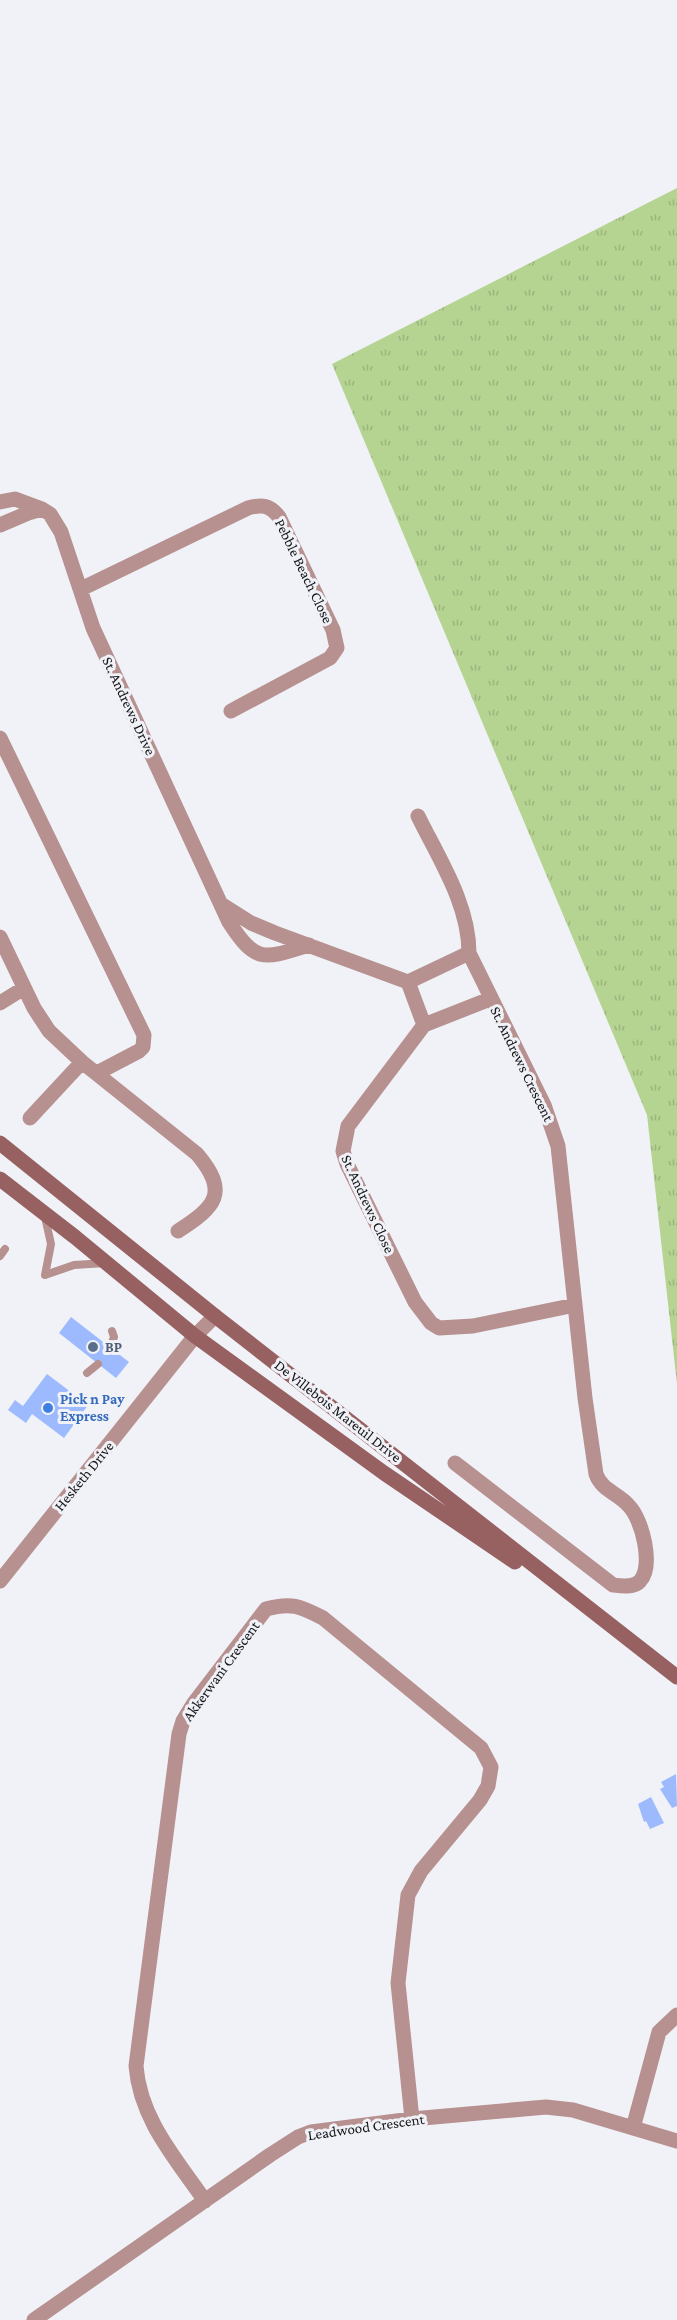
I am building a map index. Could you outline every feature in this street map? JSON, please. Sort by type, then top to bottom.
[{"type":"main road","name":"De Villebois Mareuil Drive","points":[[0,1143],[215,1316],[677,1677]]},
{"type":"main road","name":"De Villebois Mareuil Drive","points":[[0,1179],[195,1336],[384,1473],[538,1577],[677,1686]]},
{"type":"street","points":[[0,502],[15,500],[42,509]]},
{"type":"street","name":"Pebble Beach Close","points":[[81,589],[248,508],[260,505],[272,508],[279,517],[333,630],[337,648],[330,658],[231,711]]},
{"type":"street","points":[[0,525],[42,509]]},
{"type":"street","name":"St. Andrews Drive","points":[[42,509],[50,514],[61,532],[93,628],[229,922],[251,952],[262,956],[270,956],[309,945]]},
{"type":"street","points":[[0,741],[144,1035],[143,1047],[139,1051],[97,1073]]},
{"type":"street","name":"St. Andrews Crescent","points":[[418,816],[463,911],[469,935],[469,953],[544,1105],[555,1135],[596,1474],[599,1483],[630,1507],[642,1530],[646,1570],[640,1582],[634,1586],[613,1585],[455,1463]]},
{"type":"street","points":[[221,904],[251,922],[408,982],[469,953]]},
{"type":"street","points":[[0,937],[44,1024],[82,1062],[197,1154],[204,1163],[216,1192],[214,1199],[205,1212],[178,1231]]},
{"type":"street","points":[[408,982],[424,1025],[490,999]]},
{"type":"street","points":[[0,1003],[24,988]]},
{"type":"street","name":"St. Andrews Close","points":[[424,1025],[348,1126],[343,1151],[347,1164],[415,1302],[431,1323],[439,1328],[473,1326],[575,1305]]},
{"type":"street","points":[[30,1118],[82,1062]]},
{"type":"street","name":"Hesketh Drive","points":[[0,1581],[195,1336],[215,1316]]},
{"type":"street","name":"Akkerwani Crescent","points":[[205,2201],[149,2118],[141,2099],[136,2066],[179,1734],[183,1721],[194,1703],[266,1609],[284,1604],[302,1607],[323,1618],[481,1748],[491,1767],[488,1786],[480,1800],[422,1871],[408,1895],[398,1983],[412,2119]]},
{"type":"street","points":[[633,2128],[659,2032],[677,2015]]},
{"type":"street","name":"Leadwood Crescent","points":[[34,2320],[205,2201],[305,2135],[412,2119],[546,2107],[573,2110],[677,2141]]},
{"type":"lane","points":[[44,1213],[51,1244],[45,1275],[74,1264],[106,1263]]},
{"type":"lane","points":[[110,1348],[114,1337],[112,1331]]},
{"type":"lane","points":[[87,1373],[98,1364]]},
{"type":"green space","points":[[677,188],[677,1384],[647,1115],[332,364]]},
{"type":"building","points":[[71,1317],[129,1362],[116,1378],[59,1333]]},
{"type":"building","name":"Pick n Pay Express","points":[[47,1374],[88,1405],[64,1438],[32,1414],[26,1423],[8,1410],[15,1400],[23,1406]]},
{"type":"building","points":[[676,1774],[677,1806],[672,1808],[660,1789],[664,1787],[661,1782]]},
{"type":"building","points":[[651,1797],[664,1823],[650,1829],[646,1821],[644,1822],[638,1804]]},
{"type":"place","name":"BP","points":[[93,1347]]},
{"type":"place","name":"Pick n Pay Express","points":[[48,1408]]}]
